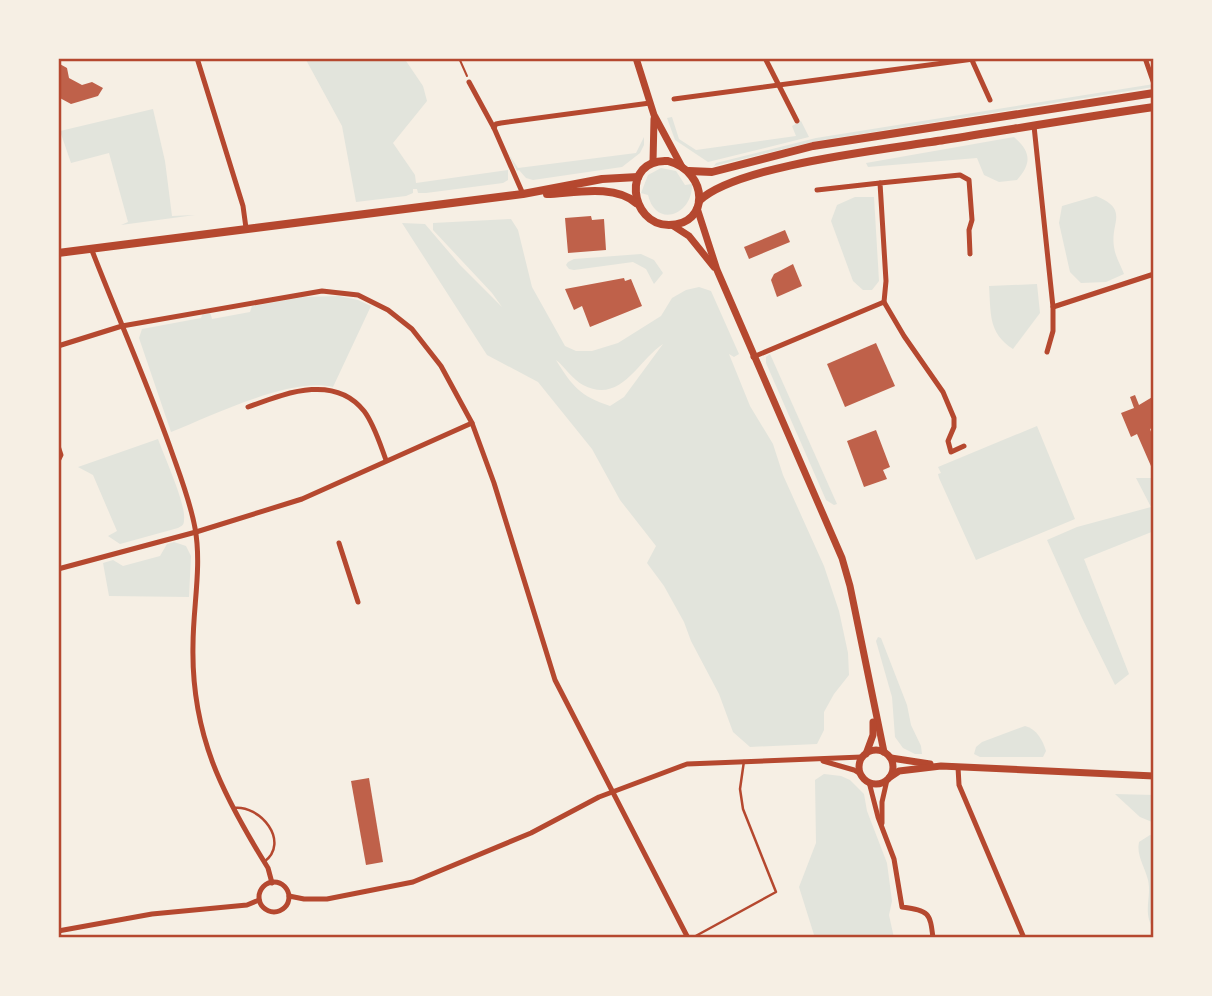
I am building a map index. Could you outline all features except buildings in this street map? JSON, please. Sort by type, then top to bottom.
[{"type":"main road","points":[[639,205],[635,189],[638,177],[644,167],[653,162],[668,161],[685,169],[712,172],[813,146],[1154,93]]},
{"type":"main road","points":[[523,194],[621,194],[631,198],[654,220],[672,225],[687,220],[698,204],[717,188],[780,169],[1154,107]]},
{"type":"main road","points":[[685,169],[698,185],[698,204]]},
{"type":"main road","points":[[58,253],[523,194],[602,179],[638,177]]},
{"type":"street","points":[[197,58],[243,206],[246,228]]},
{"type":"street","points":[[636,58],[654,115],[685,169]]},
{"type":"street","points":[[765,58],[797,121]]},
{"type":"street","points":[[971,58],[990,100]]},
{"type":"street","points":[[674,99],[981,58]]},
{"type":"street","points":[[1145,58],[1154,84]]},
{"type":"street","points":[[469,82],[494,128],[523,194]]},
{"type":"street","points":[[494,128],[501,123],[650,103]]},
{"type":"street","points":[[653,162],[654,115]]},
{"type":"street","points":[[1034,125],[1053,307],[1053,331],[1047,352]]},
{"type":"street","points":[[817,190],[960,175],[969,180],[972,220],[969,230],[970,254]]},
{"type":"street","points":[[880,183],[886,281],[884,302],[943,392],[954,418],[954,427],[948,440],[951,452],[964,446]]},
{"type":"street","points":[[698,204],[717,270],[842,558],[884,752]]},
{"type":"street","points":[[672,225],[690,236],[717,270]]},
{"type":"street","points":[[91,248],[164,432],[189,503],[196,532],[192,648],[194,694],[208,755],[233,808],[264,862],[272,883]]},
{"type":"street","points":[[1053,307],[1154,274]]},
{"type":"street","points":[[58,346],[122,326],[305,293],[339,291],[358,295],[388,310],[422,340],[441,366],[472,423],[494,483],[555,680],[611,792],[690,938]]},
{"type":"street","points":[[753,356],[884,302]]},
{"type":"street","points":[[248,407],[315,388],[339,393],[363,409],[386,460]]},
{"type":"street","points":[[58,569],[196,532],[302,499],[472,423]]},
{"type":"street","points":[[58,446],[59,458]]},
{"type":"street","points":[[339,543],[358,602]]},
{"type":"street","points":[[862,775],[859,766],[873,736],[874,710]]},
{"type":"street","points":[[259,900],[261,891],[272,883],[281,885],[289,896],[304,900],[337,898],[413,882],[531,833],[611,792],[687,764],[820,760],[864,755],[874,750],[884,752],[891,758],[941,766],[1154,776]]},
{"type":"street","points":[[882,826],[882,802],[893,768],[891,758]]},
{"type":"street","points":[[820,760],[855,770],[869,782],[894,859],[902,907],[927,913],[930,916],[933,938]]},
{"type":"street","points":[[869,782],[878,783],[899,771],[941,766]]},
{"type":"street","points":[[958,767],[959,785],[1024,938]]},
{"type":"street","points":[[259,900],[269,911],[278,911],[286,905],[289,896]]},
{"type":"street","points":[[58,932],[152,914],[247,905],[259,900]]},
{"type":"lane","points":[[690,938],[776,892],[743,809],[740,789],[744,761]]},
{"type":"lane","points":[[233,808],[239,807],[255,814],[271,828],[276,841],[272,856],[264,862]]},
{"type":"path","points":[[459,58],[469,82]]},
{"type":"shaded area","points":[[305,58],[323,58],[325,61],[335,58],[404,58],[423,86],[427,101],[393,143],[415,175],[416,183],[508,170],[508,180],[503,183],[426,193],[418,193],[417,189],[413,189],[413,193],[406,196],[356,202],[342,126]]},
{"type":"shaded area","points":[[1154,84],[1154,87],[817,141],[714,166],[716,163],[816,138]]},
{"type":"shaded area","points":[[153,109],[165,161],[172,216],[195,215],[121,225],[128,222],[109,153],[71,163],[60,131]]},
{"type":"shaded area","points":[[672,117],[679,139],[696,150],[796,136],[792,126],[801,121],[809,137],[708,162],[675,140],[667,118]]},
{"type":"shaded area","points":[[644,137],[640,153],[622,167],[533,180],[517,171],[508,153],[518,168],[636,153]]},
{"type":"shaded area","points":[[1014,137],[1024,148],[1028,158],[1017,180],[999,182],[984,175],[977,158],[868,167],[866,163]]},
{"type":"shaded area","points":[[661,168],[676,171],[685,185],[692,184],[687,204],[673,214],[658,212],[652,206],[648,195],[641,193],[648,175]]},
{"type":"shaded area","points":[[1096,196],[1113,206],[1116,212],[1114,247],[1124,274],[1106,282],[1081,283],[1070,272],[1059,223],[1062,206]]},
{"type":"shaded area","points":[[855,197],[874,197],[879,281],[872,290],[863,290],[853,281],[831,221],[837,205]]},
{"type":"shaded area","points":[[511,219],[518,230],[532,287],[565,346],[576,351],[592,351],[618,343],[661,316],[672,298],[686,290],[699,287],[711,291],[739,354],[734,357],[729,354],[750,406],[773,444],[783,475],[824,566],[839,611],[848,653],[849,675],[824,712],[824,730],[817,744],[750,747],[733,732],[719,694],[684,622],[664,586],[647,563],[656,546],[620,500],[592,449],[538,382],[487,355],[402,223],[425,224],[460,265],[502,307],[433,230],[433,223]],"holes":[[[663,344],[624,397],[610,406],[591,398],[572,383],[556,360],[583,385],[596,390],[608,389],[628,378]]]},
{"type":"shaded area","points":[[641,254],[654,260],[663,273],[654,284],[646,269],[633,262],[574,270],[566,265],[574,259]]},
{"type":"shaded area","points":[[1037,284],[1040,313],[1013,349],[999,336],[992,322],[989,286]]},
{"type":"shaded area","points":[[339,296],[371,306],[333,387],[315,385],[274,392],[171,432],[139,338],[142,329],[201,318],[203,313],[210,312],[212,319],[250,312],[252,306],[303,297]]},
{"type":"shaded area","points":[[770,354],[837,504],[826,500],[766,363],[766,357]]},
{"type":"shaded area","points":[[1037,426],[1075,519],[976,560],[939,478],[938,474],[941,473],[938,467]]},
{"type":"shaded area","points":[[158,439],[182,503],[183,524],[178,528],[120,544],[108,536],[117,531],[93,475],[78,467]]},
{"type":"shaded area","points":[[1136,478],[1154,478],[1154,531],[1084,559],[1129,674],[1115,685],[1047,540],[1077,527],[1151,507]]},
{"type":"shaded area","points":[[174,542],[186,546],[191,556],[189,597],[109,596],[103,563],[113,560],[123,566],[160,556],[167,544]]},
{"type":"shaded area","points":[[878,637],[881,638],[907,705],[922,754],[915,754],[903,748],[895,737],[892,697],[876,641]]},
{"type":"shaded area","points":[[1025,726],[1041,739],[1046,751],[1043,757],[980,757],[974,754],[976,747],[982,742]]},
{"type":"shaded area","points":[[824,774],[850,780],[864,794],[867,811],[887,863],[892,901],[889,915],[894,938],[815,938],[799,887],[816,843],[815,780]]},
{"type":"shaded area","points":[[1115,794],[1154,795],[1152,822],[1140,817]]},
{"type":"shaded area","points":[[1150,835],[1154,836],[1154,930],[1148,911],[1148,880],[1138,847],[1139,842]]}]
